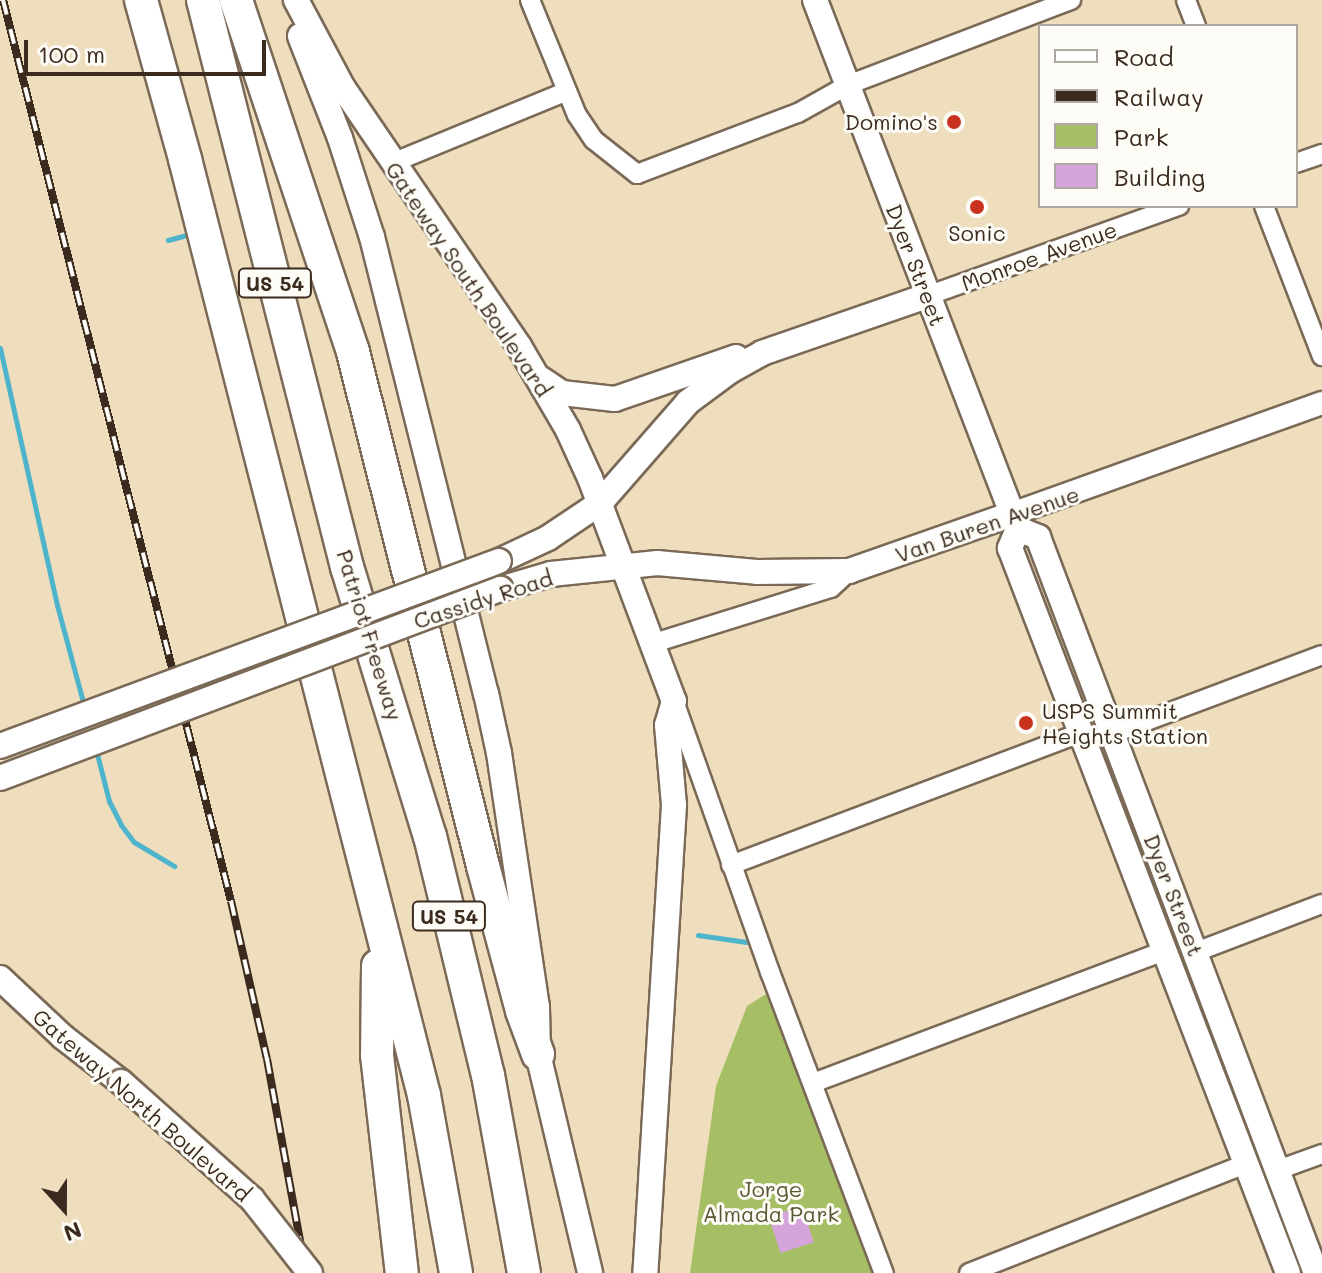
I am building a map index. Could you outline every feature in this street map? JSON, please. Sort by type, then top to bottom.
[{"type":"highway","name":"US 54","points":[[141,0],[274,505],[378,925],[424,1095],[456,1273]]},
{"type":"highway","name":"Patriot Freeway","points":[[203,0],[347,567],[430,836],[488,1075],[524,1273]]},
{"type":"highway","points":[[236,0],[353,352],[483,866],[522,1011],[538,1054]]},
{"type":"highway","points":[[378,925],[377,1055],[402,1273]]},
{"type":"main road","name":"Dyer Street","points":[[815,0],[1015,522],[1010,548],[1288,1273]]},
{"type":"main road","points":[[299,5],[299,34],[340,138],[372,237],[486,693],[505,786],[537,1007],[538,1054],[590,1273]]},
{"type":"main road","name":"Gateway South Boulevard","points":[[299,5],[343,88],[537,376],[568,430],[600,503],[674,701]]},
{"type":"main road","name":"Monroe Avenue","points":[[762,353],[927,296]]},
{"type":"main road","points":[[537,376],[562,393],[615,399],[721,359],[762,353]]},
{"type":"main road","name":"Cassidy Road","points":[[0,746],[499,561],[548,538],[600,503],[688,402],[716,379],[762,353]]},
{"type":"main road","name":"Dyer Street","points":[[1015,522],[1038,537],[1316,1273]]},
{"type":"main road","name":"Van Buren Avenue","points":[[849,571],[1015,522]]},
{"type":"main road","name":"Cassidy Road","points":[[0,778],[500,589],[551,574],[657,563],[772,572],[849,571]]},
{"type":"main road","points":[[645,1273],[674,805],[667,725],[674,701]]},
{"type":"main road","points":[[1121,833],[1135,846],[1175,941],[1182,950],[1196,952]]},
{"type":"main road","name":"Gateway North Boulevard","points":[[0,978],[51,1026],[121,1082],[252,1199],[310,1273]]},
{"type":"main road","points":[[1246,1164],[1258,1163],[1265,1169],[1281,1211],[1299,1229]]},
{"type":"street","points":[[530,0],[565,92],[594,140],[637,174],[798,113],[848,85],[1071,0]]},
{"type":"street","points":[[1186,0],[1195,24]]},
{"type":"street","points":[[392,163],[565,92]]},
{"type":"street","points":[[1298,162],[1322,154]]},
{"type":"street","name":"Monroe Avenue","points":[[927,296],[1173,208]]},
{"type":"street","points":[[1265,208],[1322,356]]},
{"type":"street","name":"Van Buren Avenue","points":[[1015,522],[1322,403]]},
{"type":"street","name":"Van Buren Avenue","points":[[654,643],[831,588],[849,571]]},
{"type":"street","points":[[1112,734],[1322,655]]},
{"type":"street","points":[[674,701],[731,865],[884,1273]]},
{"type":"street","points":[[731,865],[1083,732]]},
{"type":"street","points":[[1196,952],[1322,904]]},
{"type":"street","points":[[813,1083],[1165,951]]},
{"type":"street","points":[[1278,1170],[1322,1154]]},
{"type":"street","points":[[969,1273],[1246,1164]]},
{"type":"green space","name":"Jorge Almada Park","points":[[766,994],[874,1273],[690,1273],[716,1086],[747,1006]]},
{"type":"building","points":[[802,1206],[814,1242],[780,1253],[769,1217]]},
{"type":"waterway","points":[[168,240],[191,234]]},
{"type":"waterway","points":[[0,348],[57,605],[84,706]]},
{"type":"waterway","points":[[96,750],[109,801],[121,825],[134,842],[174,866]]},
{"type":"waterway","points":[[698,935],[746,942]]},
{"type":"railway","points":[[3,0],[231,901],[267,1059],[306,1273]]},
{"type":"place","name":"Domino's","points":[[954,122]]},
{"type":"place","name":"Sonic","points":[[977,207]]},
{"type":"place","name":"USPS Summit Heights Station","points":[[1026,723]]}]
